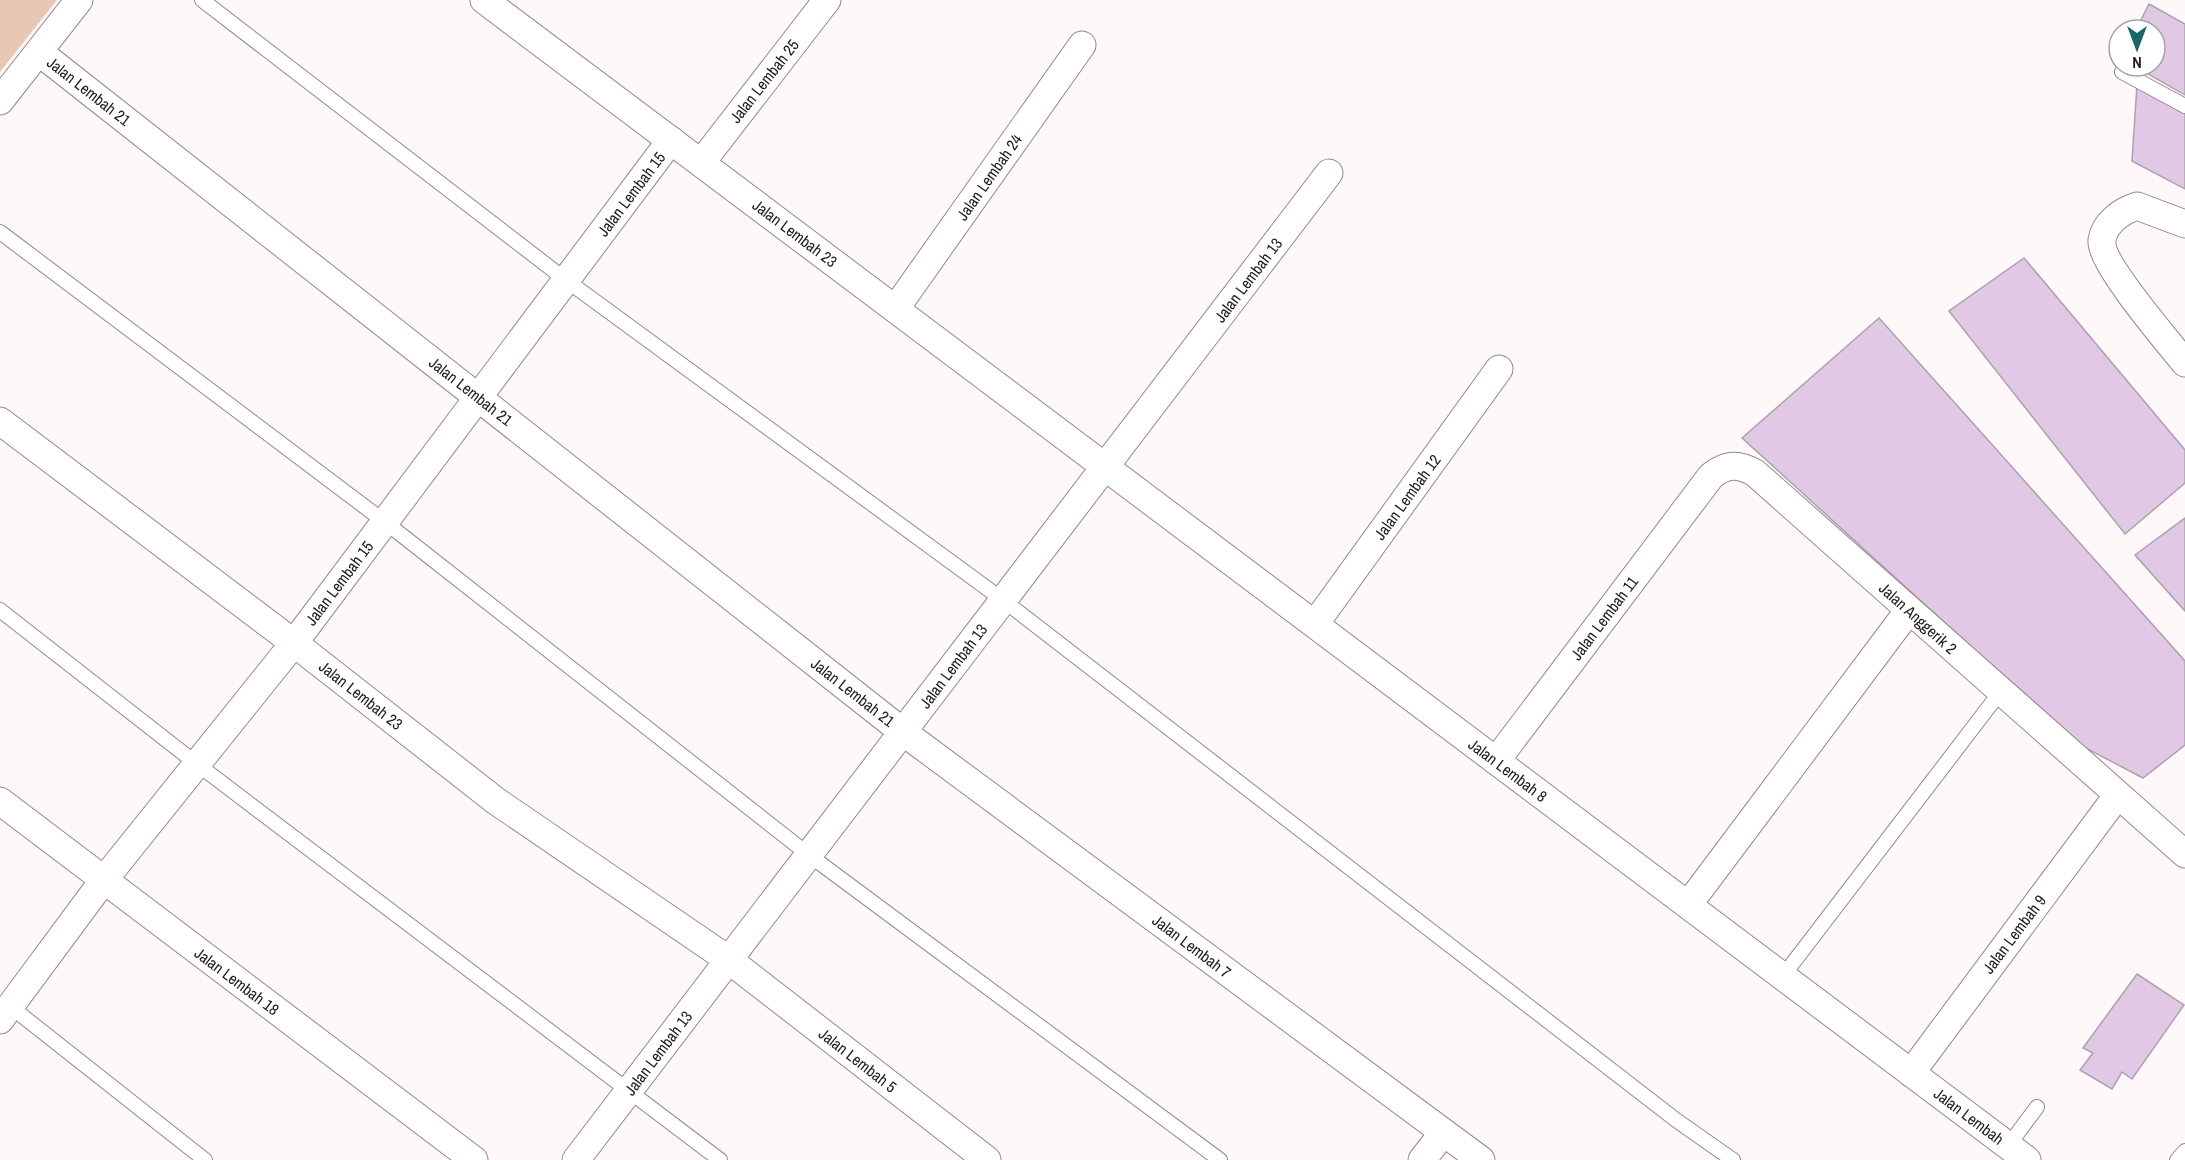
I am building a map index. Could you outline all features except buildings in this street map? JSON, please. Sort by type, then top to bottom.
[{"type":"street","points":[[0,100],[80,0]]},
{"type":"street","name":"Jalan Lembah 23","points":[[484,0],[517,10],[671,140],[1105,467]]},
{"type":"street","name":"Jalan Lembah 25","points":[[701,163],[827,0]]},
{"type":"street","name":"Jalan Lembah 24","points":[[896,308],[1082,45]]},
{"type":"street","name":"Jalan Lembah 21","points":[[39,52],[903,732]]},
{"type":"street","name":"Jalan Lembah 15","points":[[3,1008],[294,643],[671,140]]},
{"type":"street","name":"Jalan Lembah 13","points":[[576,1160],[1329,173]]},
{"type":"street","points":[[2184,223],[2137,206],[2121,213],[2107,225],[2102,241],[2104,252],[2118,277],[2185,363]]},
{"type":"street","name":"Jalan Lembah 12","points":[[1315,624],[1499,369]]},
{"type":"street","name":"Jalan Lembah 23","points":[[0,421],[294,643],[496,801],[729,960]]},
{"type":"street","name":"Jalan Anggerik 2","points":[[1711,476],[1733,465],[1744,467],[1755,473],[2185,854]]},
{"type":"street","name":"Jalan Lembah 8","points":[[1105,467],[1911,1073]]},
{"type":"street","name":"Jalan Lembah 11","points":[[1496,760],[1711,476]]},
{"type":"street","points":[[1688,905],[1909,610]]},
{"type":"street","name":"Jalan Lembah 7","points":[[903,732],[1480,1160]]},
{"type":"street","name":"Jalan Lembah 9","points":[[1911,1073],[2117,796]]},
{"type":"street","name":"Jalan Lembah 18","points":[[0,801],[474,1160]]},
{"type":"street","name":"Jalan Lembah 5","points":[[729,960],[987,1160]]},
{"type":"street","name":"Jalan Lembah","points":[[1911,1073],[2017,1153]]},
{"type":"street","points":[[1422,1160],[1443,1134]]},
{"type":"lane","points":[[202,0],[566,280],[1003,600],[1658,1106],[1733,1160]]},
{"type":"lane","points":[[2133,78],[2185,106]]},
{"type":"lane","points":[[0,232],[385,522],[809,855],[1220,1160]]},
{"type":"lane","points":[[0,610],[197,764],[720,1160]]},
{"type":"lane","points":[[1783,976],[2001,691]]},
{"type":"lane","points":[[3,1008],[205,1160]]},
{"type":"lane","points":[[2017,1153],[2037,1107]]},
{"type":"lane","points":[[2178,1160],[2185,1151]]},
{"type":"shaded area","points":[[0,0],[57,0],[0,72]]}]
